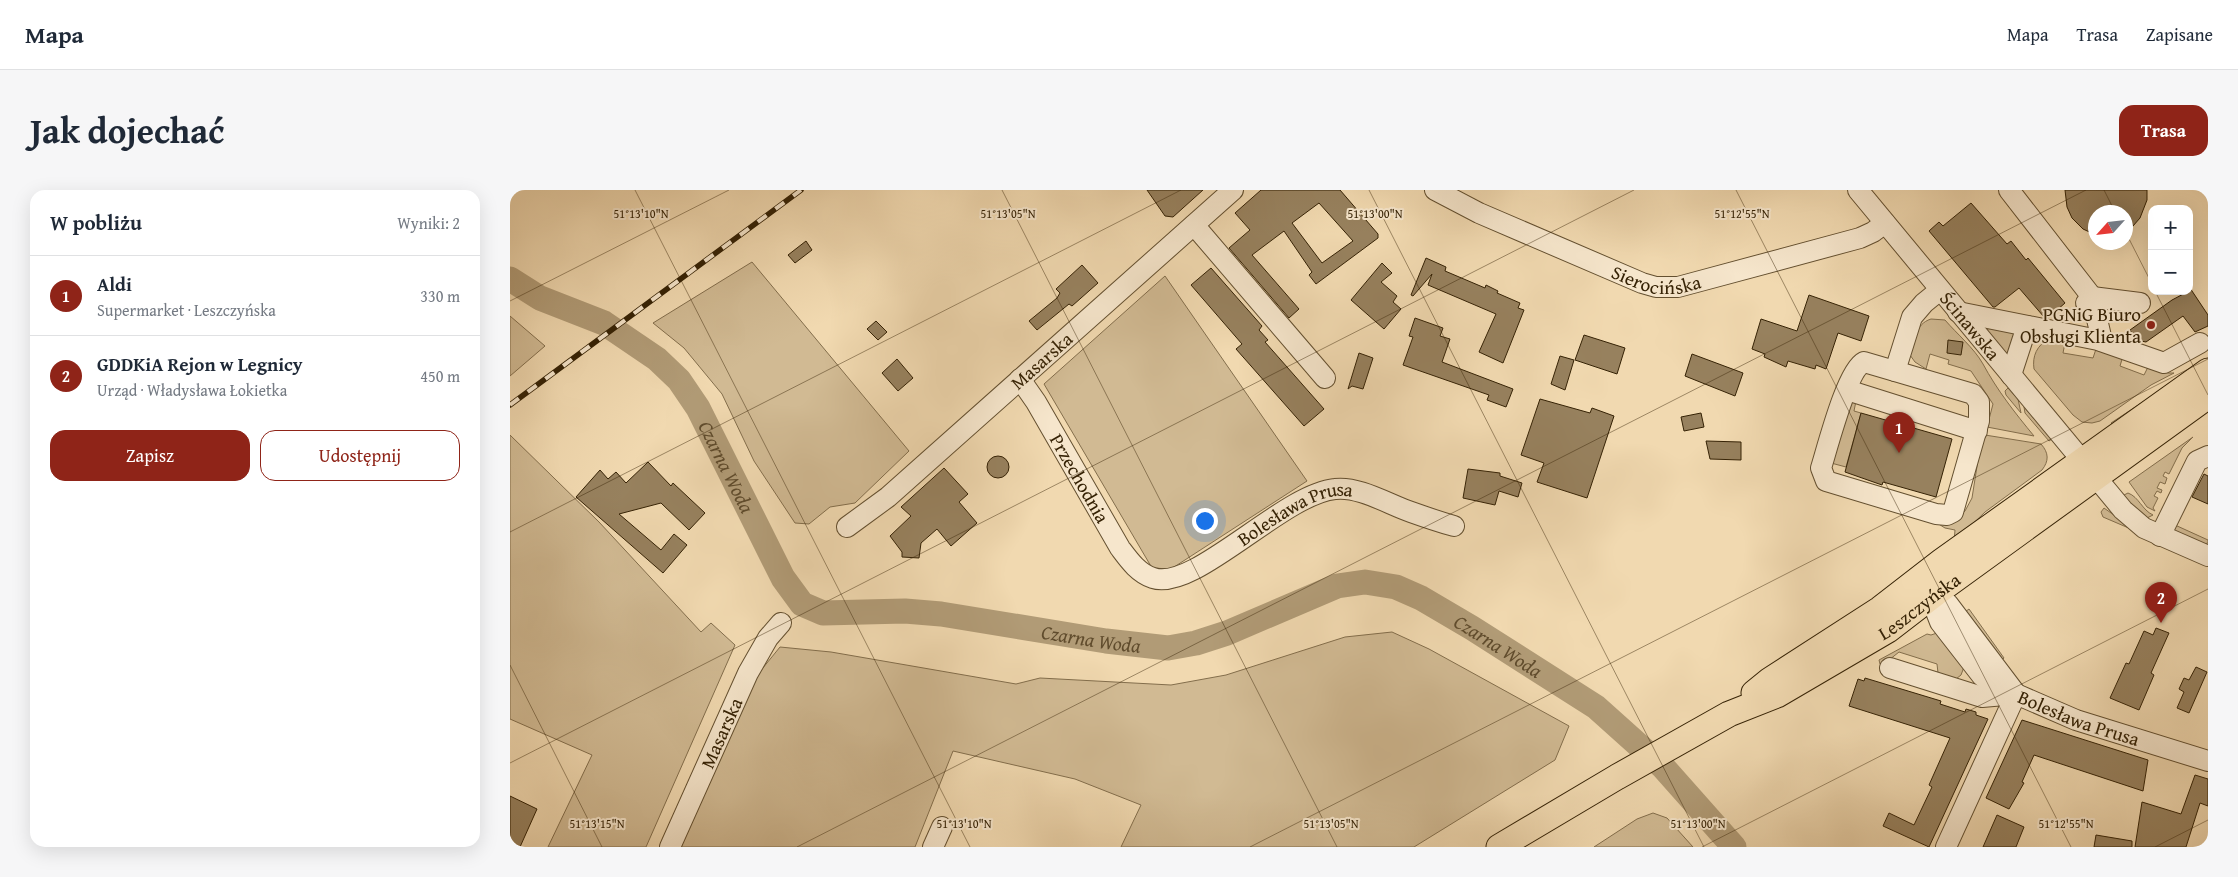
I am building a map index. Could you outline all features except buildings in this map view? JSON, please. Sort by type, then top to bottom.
[{"type":"main road","points":[[2089,470],[2208,371]]},
{"type":"main road","points":[[2089,470],[2208,396]]},
{"type":"main road","name":"Leszczyńska","points":[[1729,714],[1770,680],[1895,598],[1950,568],[2089,470]]},
{"type":"main road","name":"Leszczyńska","points":[[1499,847],[1617,777],[1729,714],[1777,695],[1888,630],[1932,595],[1950,568]]},
{"type":"street","name":"Masarska","points":[[847,527],[888,497],[1233,190]]},
{"type":"street","name":"Sierocińska","points":[[1435,190],[1478,213],[1641,283],[1662,288],[1676,288],[1704,281],[1860,238],[1873,232],[1885,223]]},
{"type":"street","name":"Ścinawska","points":[[1858,190],[2089,470],[2134,521],[2160,536],[2208,556]]},
{"type":"street","points":[[2009,190],[2092,297],[2140,303]]},
{"type":"street","points":[[1194,225],[1325,378]]},
{"type":"street","points":[[1895,371],[1912,317],[1924,303],[1940,290]]},
{"type":"street","points":[[2092,297],[2086,302],[2096,319],[2102,341]]},
{"type":"street","points":[[1958,312],[2102,341],[2164,363],[2200,342]]},
{"type":"street","points":[[2011,375],[2027,326]]},
{"type":"street","points":[[1864,362],[1895,371],[1973,394],[1979,402],[1977,431],[1955,509],[1947,515],[1936,514],[1826,481],[1821,468],[1840,406],[1857,368],[1864,362]]},
{"type":"street","name":"Przechodnia","points":[[1020,379],[1038,405],[1120,548],[1134,566],[1143,573]]},
{"type":"street","points":[[1847,390],[1977,431]]},
{"type":"street","points":[[2160,536],[2197,461],[2208,456]]},
{"type":"street","name":"Bolesława Prusa","points":[[1143,573],[1163,580],[1185,574],[1299,502],[1332,489],[1356,492],[1454,526]]},
{"type":"street","points":[[1947,617],[1953,593],[1950,568]]},
{"type":"street","points":[[1895,598],[1913,592],[1932,595],[1948,604],[1947,617],[1969,660],[1992,686],[1998,690],[2016,694]]},
{"type":"street","points":[[1888,630],[1947,617]]},
{"type":"street","points":[[1947,617],[2016,694]]},
{"type":"street","name":"Masarska","points":[[670,847],[748,673],[768,638],[781,623]]},
{"type":"street","points":[[1952,688],[1961,684],[1967,678],[1970,672],[1969,660]]},
{"type":"street","name":"Bolesława Prusa","points":[[1890,668],[1982,697],[2016,694],[2076,720],[2208,761]]},
{"type":"street","points":[[1946,847],[2016,694]]},
{"type":"street","points":[[933,847],[942,827]]},
{"type":"shaded area","points":[[752,262],[909,451],[855,503],[830,507],[809,524],[795,523],[754,461],[722,394],[684,348],[653,323]]},
{"type":"shaded area","points":[[1165,276],[1307,481],[1171,569],[1152,568],[1044,384]]},
{"type":"shaded area","points":[[510,316],[545,346],[510,376]]},
{"type":"shaded area","points":[[1931,319],[1945,320],[1970,347],[1994,383],[2034,436],[1987,427],[1993,404],[1971,371],[1948,364],[1949,360],[1930,354],[1926,369],[1915,362],[1910,355],[1916,334],[1926,321]]},
{"type":"shaded area","points":[[1989,327],[2014,332],[2017,338],[2008,356],[1987,331]]},
{"type":"shaded area","points":[[2049,339],[2065,343],[2063,353],[2093,358],[2096,349],[2123,356],[2120,366],[2144,375],[2148,367],[2165,373],[2174,373],[2151,385],[2100,421],[2092,423],[2082,422],[2073,415],[2034,369],[2036,351],[2041,344]]},
{"type":"shaded area","points":[[2173,382],[2113,425],[2111,423]]},
{"type":"shaded area","points":[[2008,388],[2018,399],[2021,413],[2006,395],[2005,391]]},
{"type":"shaded area","points":[[1856,401],[1854,411],[1861,413],[1846,467],[1831,463],[1849,402]]},
{"type":"shaded area","points":[[2024,407],[2052,439],[2049,441],[2025,413]]},
{"type":"shaded area","points":[[510,435],[599,522],[701,632],[711,623],[735,645],[646,847],[548,847],[592,755],[510,719]]},
{"type":"shaded area","points":[[1985,435],[2041,444],[2046,451],[2047,460],[2042,470],[1985,512],[1954,542],[1955,530],[1945,528],[1929,518],[1961,515],[1965,511],[1972,498],[1978,460]]},
{"type":"shaded area","points":[[2193,437],[2182,448],[2169,474],[2165,472],[2163,476],[2167,478],[2165,484],[2160,482],[2157,488],[2162,490],[2161,493],[2157,491],[2154,496],[2158,498],[2153,508],[2155,511],[2147,507],[2129,482]]},
{"type":"shaded area","points":[[2128,493],[2135,497],[2153,515],[2145,519],[2122,496]]},
{"type":"shaded area","points":[[2104,508],[2138,532],[2103,517],[2101,512]]},
{"type":"shaded area","points":[[2175,525],[2208,540],[2208,543],[2204,544],[2174,531]]},
{"type":"shaded area","points":[[1969,609],[2004,658],[2002,660],[1965,612]]},
{"type":"shaded area","points":[[1392,632],[1429,649],[1569,726],[1555,760],[1414,847],[1121,847],[1141,805],[1075,779],[953,751],[915,847],[677,847],[749,685],[780,647],[831,652],[1016,684],[1040,678],[1171,685],[1226,675],[1345,637]]},
{"type":"shaded area","points":[[1937,633],[1964,667],[1961,675],[1956,679],[1938,673],[1937,664],[1899,652],[1889,660],[1886,667],[1880,664],[1879,660],[1927,634]]},
{"type":"shaded area","points":[[1653,813],[1667,818],[1693,847],[1594,847],[1637,819]]},
{"type":"waterway","name":"Czarna Woda","points":[[510,279],[540,298],[604,323],[657,359],[679,380],[698,408],[783,578],[802,604],[823,613],[905,611],[941,614],[1106,641],[1168,648],[1196,643],[1227,633],[1337,586],[1365,582],[1396,587],[1421,598],[1472,628],[1596,707],[1663,767],[1734,847]]},
{"type":"railway","points":[[510,405],[801,190]]},
{"type":"place","name":"PGNiG Biuro Obsługi Klienta","points":[[2151,325]]},
{"type":"place","name":"Aldi","points":[[1899,453]]},
{"type":"place","name":"GDDKiA Rejon w Legnicy","points":[[2161,623]]}]
